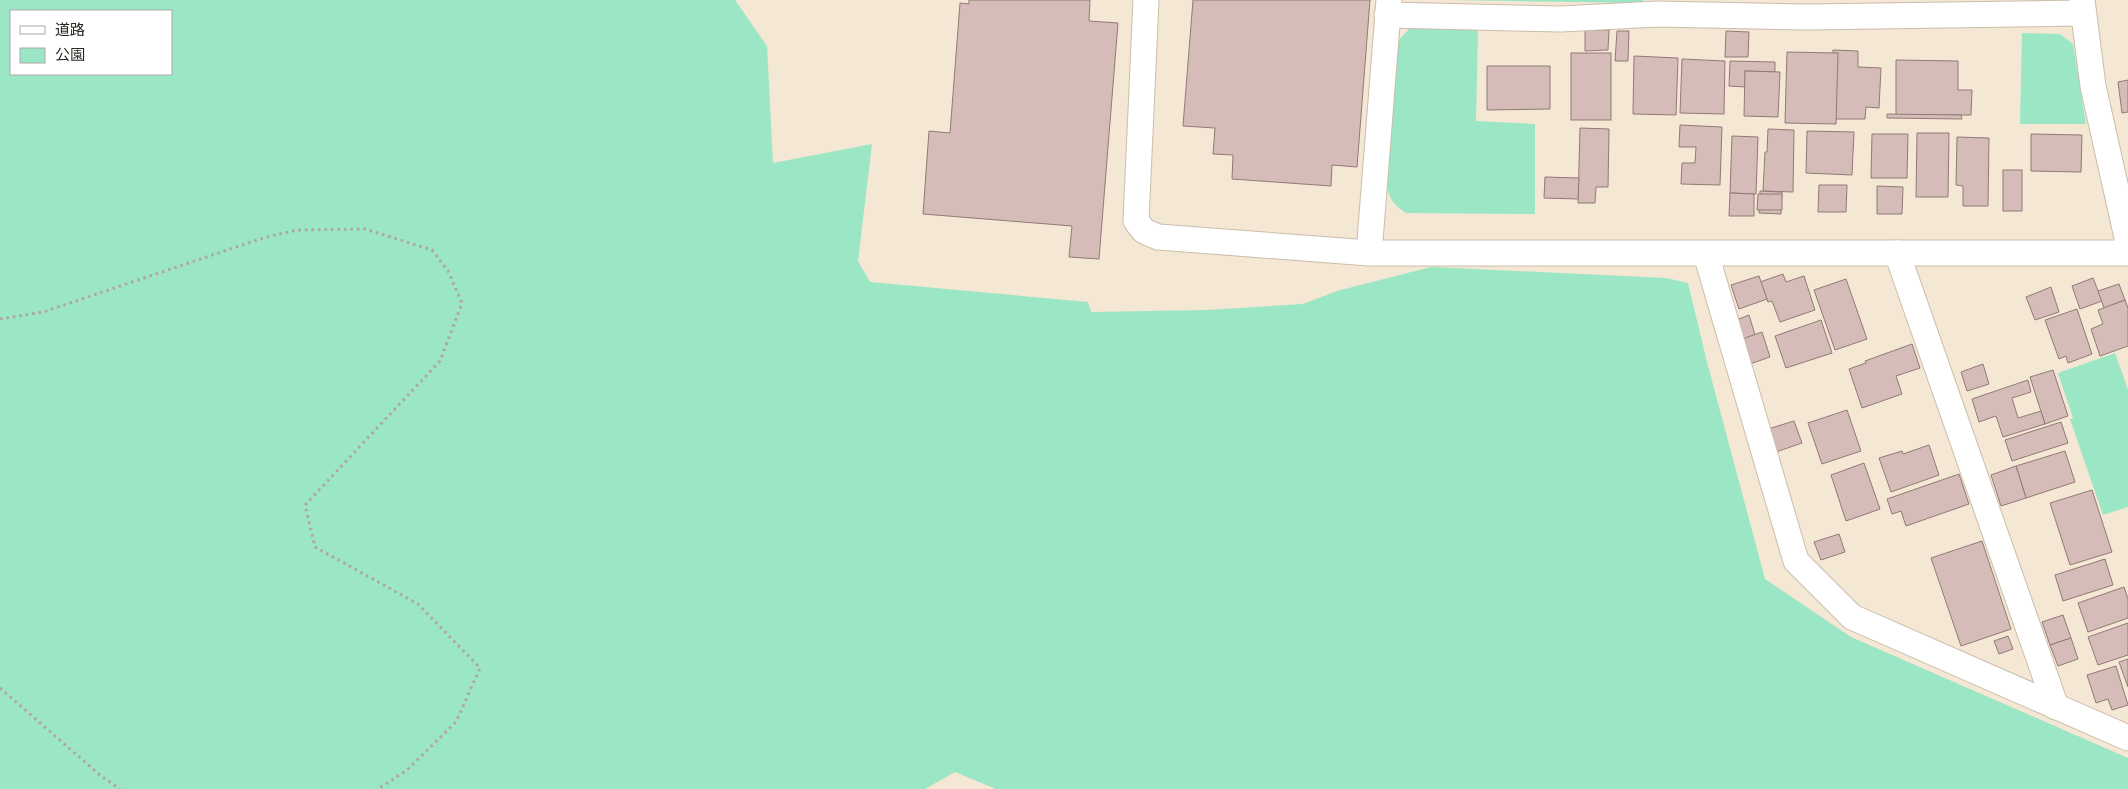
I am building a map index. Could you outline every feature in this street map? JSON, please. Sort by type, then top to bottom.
[{"type":"street","points":[[1146,0],[1136,221],[1144,231],[1158,237],[1369,254],[2128,252]]},
{"type":"street","points":[[1369,254],[1388,7],[1561,19],[1808,8],[2082,6],[2093,86],[2128,242]]},
{"type":"street","points":[[1897,253],[2056,707]]},
{"type":"street","points":[[1706,254],[1796,561],[1852,617],[2128,738]]},
{"type":"path","points":[[0,319],[43,312],[263,238],[297,230],[365,230],[432,250],[448,271],[462,303],[440,361],[305,505],[315,547],[418,604],[480,668],[456,722],[407,770],[378,789]]},
{"type":"path","points":[[0,688],[101,776],[120,789]]},
{"type":"green space","points":[[0,0],[735,0],[767,46],[773,163],[872,144],[858,261],[870,282],[1088,302],[1091,312],[1207,310],[1303,304],[1337,291],[1431,267],[1666,278],[1688,283],[1708,366],[1765,579],[1851,637],[2128,758],[2128,789],[996,789],[955,772],[925,789],[0,789]]},
{"type":"green space","points":[[1452,0],[1643,0],[1643,3]]},
{"type":"green space","points":[[1411,27],[1478,28],[1476,121],[1535,124],[1535,214],[1406,213],[1393,202],[1387,187],[1397,42]]},
{"type":"green space","points":[[2022,33],[2060,34],[2073,44],[2086,124],[2020,124]]},
{"type":"green space","points":[[2115,353],[2128,390],[2128,507],[2103,515],[2070,419],[2073,418],[2058,373]]},
{"type":"building","points":[[969,0],[1090,0],[1089,21],[1118,23],[1099,259],[1069,257],[1072,226],[923,214],[929,131],[950,133],[960,3],[969,4]]},
{"type":"building","points":[[1193,0],[1370,0],[1357,167],[1332,165],[1331,186],[1232,179],[1233,155],[1213,154],[1215,128],[1183,126]]},
{"type":"building","points":[[1585,30],[1609,30],[1608,50],[1585,51]]},
{"type":"building","points":[[1617,31],[1629,31],[1628,61],[1615,61]]},
{"type":"building","points":[[1726,31],[1749,32],[1748,57],[1725,57]]},
{"type":"building","points":[[1833,50],[1858,51],[1858,67],[1881,68],[1879,108],[1866,107],[1865,119],[1831,119]]},
{"type":"building","points":[[1787,52],[1838,53],[1836,124],[1785,123]]},
{"type":"building","points":[[1571,53],[1611,53],[1611,120],[1571,120]]},
{"type":"building","points":[[1634,56],[1678,58],[1676,115],[1633,114]]},
{"type":"building","points":[[1682,59],[1725,61],[1724,114],[1680,113]]},
{"type":"building","points":[[1896,60],[1958,61],[1958,90],[1972,90],[1971,115],[1896,115]]},
{"type":"building","points":[[1730,61],[1775,62],[1775,72],[1745,71],[1745,87],[1729,86]]},
{"type":"building","points":[[1487,66],[1550,66],[1550,109],[1487,110]]},
{"type":"building","points":[[1745,71],[1780,72],[1778,117],[1744,116]]},
{"type":"building","points":[[2128,80],[2128,112],[2122,113],[2118,82]]},
{"type":"building","points":[[1887,114],[1961,115],[1962,119],[1887,118]]},
{"type":"building","points":[[1680,125],[1722,127],[1720,185],[1681,184],[1682,163],[1695,163],[1696,147],[1679,147]]},
{"type":"building","points":[[1580,128],[1609,129],[1608,187],[1596,187],[1595,203],[1578,203]]},
{"type":"building","points":[[1768,129],[1794,130],[1793,192],[1763,191]]},
{"type":"building","points":[[1807,131],[1854,132],[1852,175],[1806,173]]},
{"type":"building","points":[[1917,133],[1949,133],[1948,197],[1916,197]]},
{"type":"building","points":[[1872,134],[1908,134],[1907,178],[1871,178]]},
{"type":"building","points":[[2031,134],[2082,135],[2081,172],[2031,171]]},
{"type":"building","points":[[1732,136],[1758,137],[1756,194],[1730,193]]},
{"type":"building","points":[[1957,137],[1989,138],[1988,206],[1963,206],[1963,186],[1956,185]]},
{"type":"building","points":[[2003,170],[2022,170],[2022,211],[2003,211]]},
{"type":"building","points":[[1545,177],[1579,178],[1578,199],[1544,198]]},
{"type":"building","points":[[1819,185],[1847,185],[1846,212],[1818,212]]},
{"type":"building","points":[[1877,186],[1903,187],[1902,214],[1877,214]]},
{"type":"building","points":[[1760,191],[1782,192],[1781,214],[1759,213]]},
{"type":"building","points":[[1730,193],[1754,194],[1754,216],[1729,216]]},
{"type":"building","points":[[1758,194],[1782,194],[1782,210],[1757,210]]},
{"type":"building","points":[[1783,274],[1786,282],[1804,276],[1815,310],[1780,322],[1772,301],[1768,302],[1760,282]]},
{"type":"building","points":[[1759,276],[1767,299],[1739,309],[1731,285]]},
{"type":"building","points":[[2093,278],[2102,301],[2080,309],[2072,286]]},
{"type":"building","points":[[1846,279],[1867,339],[1835,350],[1814,290]]},
{"type":"building","points":[[2119,284],[2125,300],[2104,308],[2098,291]]},
{"type":"building","points":[[2051,287],[2059,312],[2035,320],[2026,297]]},
{"type":"building","points":[[2125,300],[2128,308],[2128,346],[2100,356],[2091,329],[2103,324],[2098,310]]},
{"type":"building","points":[[2077,309],[2092,354],[2068,363],[2066,356],[2059,359],[2045,320]]},
{"type":"building","points":[[1749,315],[1755,335],[1740,340],[1734,321]]},
{"type":"building","points":[[1821,320],[1832,353],[1786,368],[1775,336]]},
{"type":"building","points":[[1762,332],[1770,357],[1747,365],[1739,340]]},
{"type":"building","points":[[1912,344],[1920,368],[1896,376],[1902,394],[1862,408],[1849,369],[1866,363],[1865,361]]},
{"type":"building","points":[[1983,364],[1989,384],[1967,391],[1961,372]]},
{"type":"building","points":[[2053,370],[2068,416],[2045,424],[2030,377]]},
{"type":"building","points":[[2028,380],[2031,392],[2012,398],[2018,418],[2041,411],[2045,424],[2003,437],[1996,416],[1979,422],[1972,399]]},
{"type":"building","points":[[1847,410],[1861,451],[1822,464],[1808,423]]},
{"type":"building","points":[[1794,421],[1802,443],[1776,452],[1768,429]]},
{"type":"building","points":[[2061,422],[2068,443],[2012,461],[2005,440]]},
{"type":"building","points":[[1929,445],[1939,475],[1891,492],[1879,458],[1902,451],[1903,454]]},
{"type":"building","points":[[2065,451],[2075,482],[2026,498],[2016,466]]},
{"type":"building","points":[[1864,463],[1880,509],[1846,521],[1831,475]]},
{"type":"building","points":[[2016,466],[2026,498],[2001,506],[1991,475]]},
{"type":"building","points":[[1959,474],[1969,504],[1906,526],[1901,511],[1892,514],[1887,499]]},
{"type":"building","points":[[2092,490],[2112,552],[2070,565],[2050,503]]},
{"type":"building","points":[[1839,534],[1845,552],[1821,560],[1814,542]]},
{"type":"building","points":[[1982,541],[2011,629],[1961,646],[1931,558]]},
{"type":"building","points":[[2105,559],[2113,585],[2063,601],[2055,575]]},
{"type":"building","points":[[2124,587],[2128,599],[2128,618],[2088,632],[2078,603]]},
{"type":"building","points":[[2063,615],[2071,638],[2050,645],[2042,622]]},
{"type":"building","points":[[2128,623],[2128,655],[2098,665],[2088,637]]},
{"type":"building","points":[[2008,636],[2013,649],[1999,654],[1994,641]]},
{"type":"building","points":[[2071,638],[2078,659],[2058,666],[2050,645]]},
{"type":"building","points":[[2128,659],[2128,687],[2119,662]]},
{"type":"building","points":[[2116,666],[2128,705],[2112,710],[2108,699],[2096,703],[2087,675]]}]
